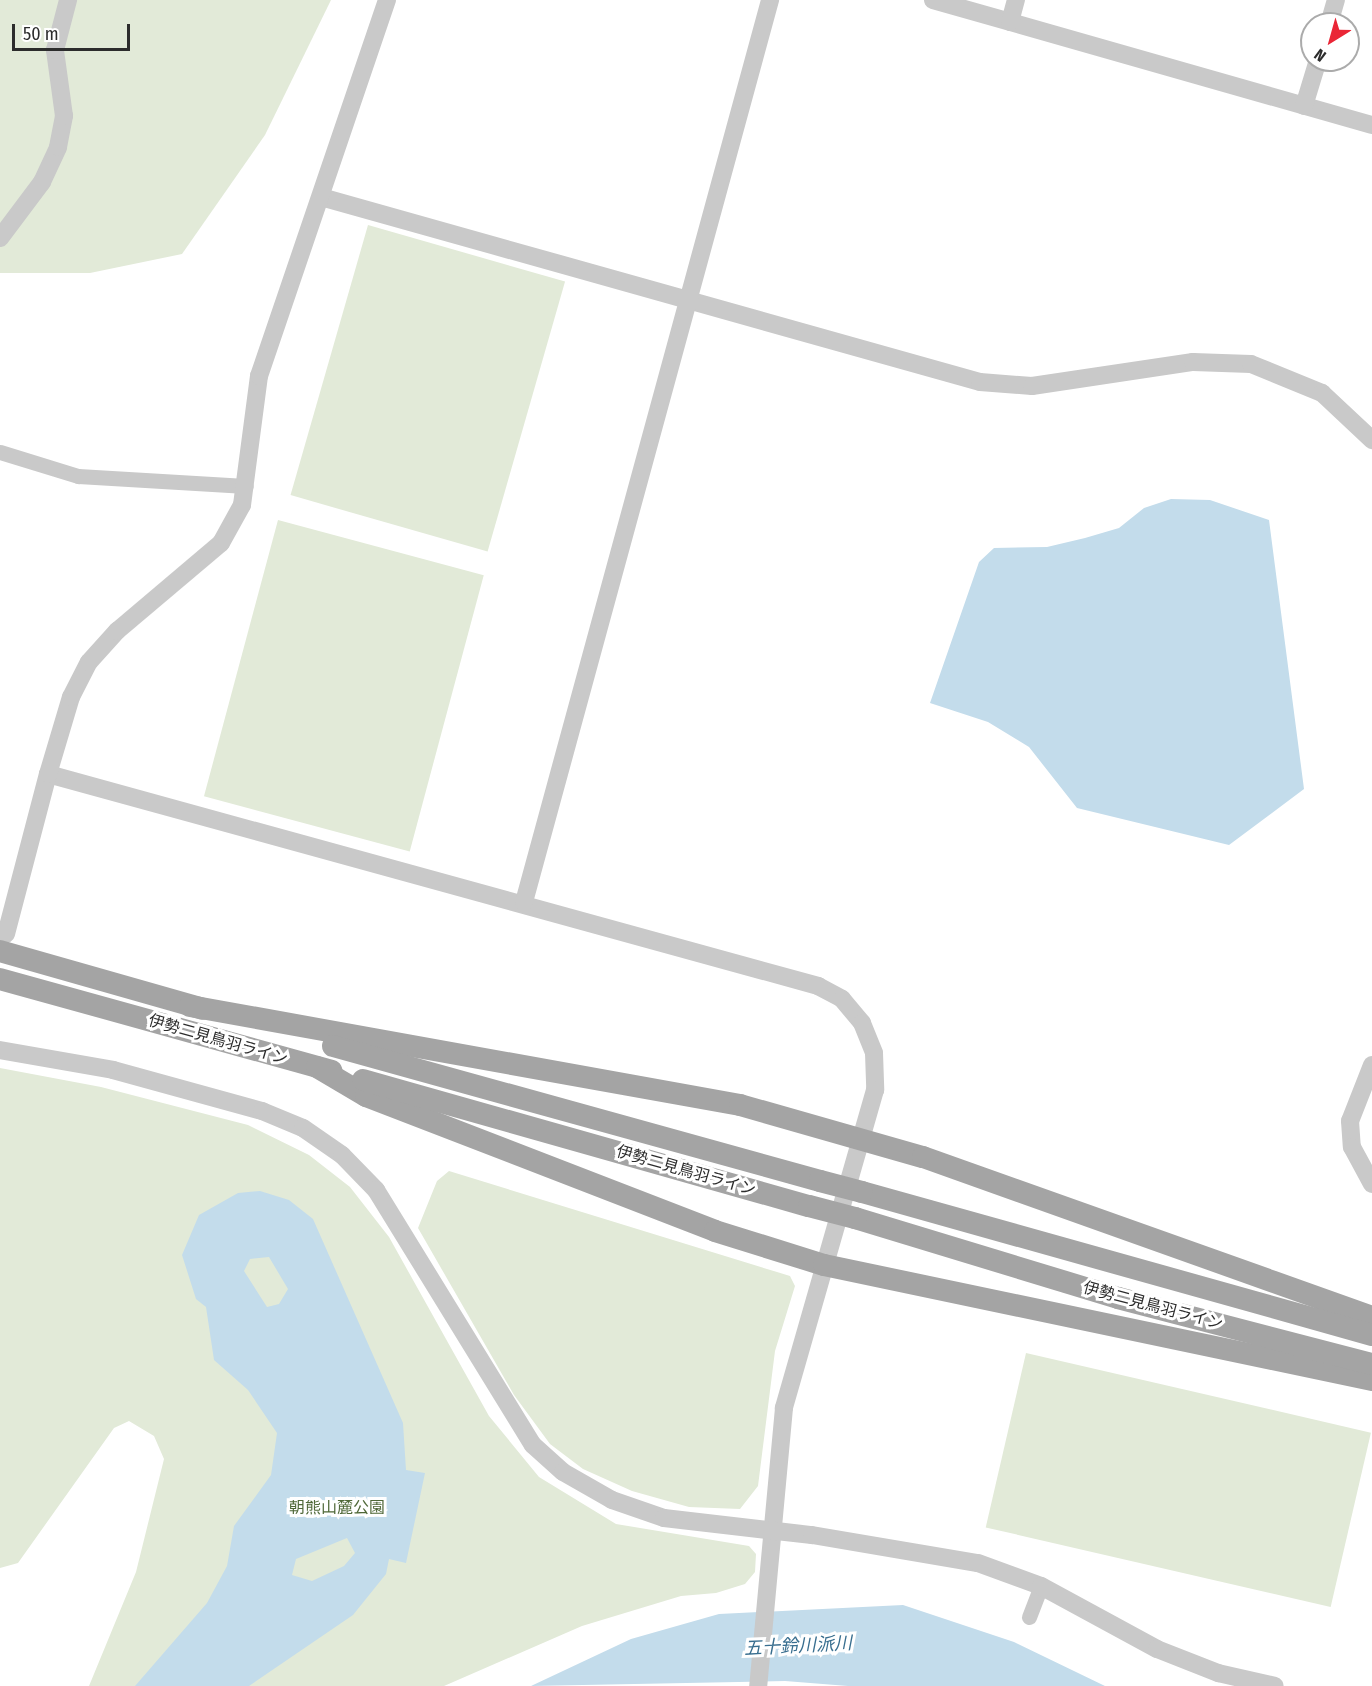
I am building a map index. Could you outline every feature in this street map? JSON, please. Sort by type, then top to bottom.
[{"type":"main road","name":"伊勢二見鳥羽ライン","points":[[3,943],[190,1006],[1372,1335]]},
{"type":"main road","name":"伊勢二見鳥羽ライン","points":[[0,979],[855,1218],[1118,1298],[1372,1364]]},
{"type":"main road","points":[[190,1006],[740,1105],[862,1138],[1372,1317]]},
{"type":"main road","points":[[317,1067],[366,1096],[715,1231],[824,1265],[1372,1380]]},
{"type":"street","points":[[0,238],[42,182],[58,147],[64,116],[55,50],[68,0]]},
{"type":"street","points":[[3,943],[48,774],[71,698],[89,662],[117,631],[221,543],[246,486],[259,376],[387,0]]},
{"type":"street","points":[[524,902],[770,0]]},
{"type":"street","points":[[933,0],[1372,125]]},
{"type":"street","points":[[1010,22],[1016,0]]},
{"type":"street","points":[[1304,106],[1314,72]]},
{"type":"street","points":[[321,197],[950,375],[1006,385],[1069,382],[1193,362],[1251,364],[1322,393],[1372,440]]},
{"type":"street","points":[[0,452],[78,476],[246,486]]},
{"type":"street","points":[[48,774],[524,902],[818,986],[842,999],[862,1023],[874,1053],[875,1090],[784,1408],[758,1686]]},
{"type":"street","points":[[0,1050],[113,1070],[262,1111],[303,1128],[342,1155],[376,1190],[505,1407],[533,1445],[563,1472],[612,1500],[664,1518],[925,1552],[1041,1586],[1157,1649],[1218,1673],[1275,1686]]},
{"type":"street","points":[[1372,1065],[1350,1121],[1352,1147],[1372,1184]]},
{"type":"street","points":[[1029,1617],[1041,1586]]},
{"type":"green space","points":[[0,0],[331,0],[265,135],[182,254],[90,273],[0,273]]},
{"type":"green space","points":[[368,225],[565,282],[488,552],[291,495]]},
{"type":"green space","points":[[278,520],[484,575],[410,851],[204,796]]},
{"type":"green space","name":"朝熊山麓公園","points":[[0,1068],[101,1087],[248,1125],[309,1155],[350,1187],[389,1237],[489,1416],[539,1477],[616,1524],[749,1546],[756,1554],[755,1572],[745,1584],[716,1593],[681,1596],[582,1626],[444,1686],[89,1686],[136,1572],[164,1459],[154,1436],[129,1421],[114,1428],[18,1563],[0,1568]]},
{"type":"green space","points":[[449,1171],[790,1276],[795,1286],[775,1351],[758,1486],[740,1509],[689,1507],[632,1491],[583,1469],[550,1444],[514,1395],[418,1228],[437,1181]]},
{"type":"green space","points":[[1026,1353],[1371,1433],[1331,1607],[986,1527]]},
{"type":"water","points":[[1171,499],[1210,500],[1269,520],[1304,789],[1229,845],[1077,808],[1029,747],[988,722],[930,703],[979,562],[994,548],[1047,547],[1085,538],[1119,528],[1144,508]]},
{"type":"water","points":[[260,1191],[289,1200],[313,1219],[403,1423],[406,1470],[425,1473],[406,1563],[389,1559],[386,1574],[353,1615],[249,1686],[135,1686],[207,1603],[227,1566],[234,1526],[271,1475],[277,1433],[248,1390],[214,1360],[206,1307],[196,1299],[182,1255],[199,1215],[238,1193]],"holes":[[[269,1257],[288,1289],[279,1304],[267,1307],[244,1271],[250,1259]],[[347,1538],[355,1553],[344,1566],[312,1581],[292,1575],[296,1559]]]},
{"type":"water","name":"五十鈴川派川","points":[[903,1605],[1014,1642],[1105,1686],[848,1686],[785,1681],[531,1686],[631,1639],[719,1614]]}]
